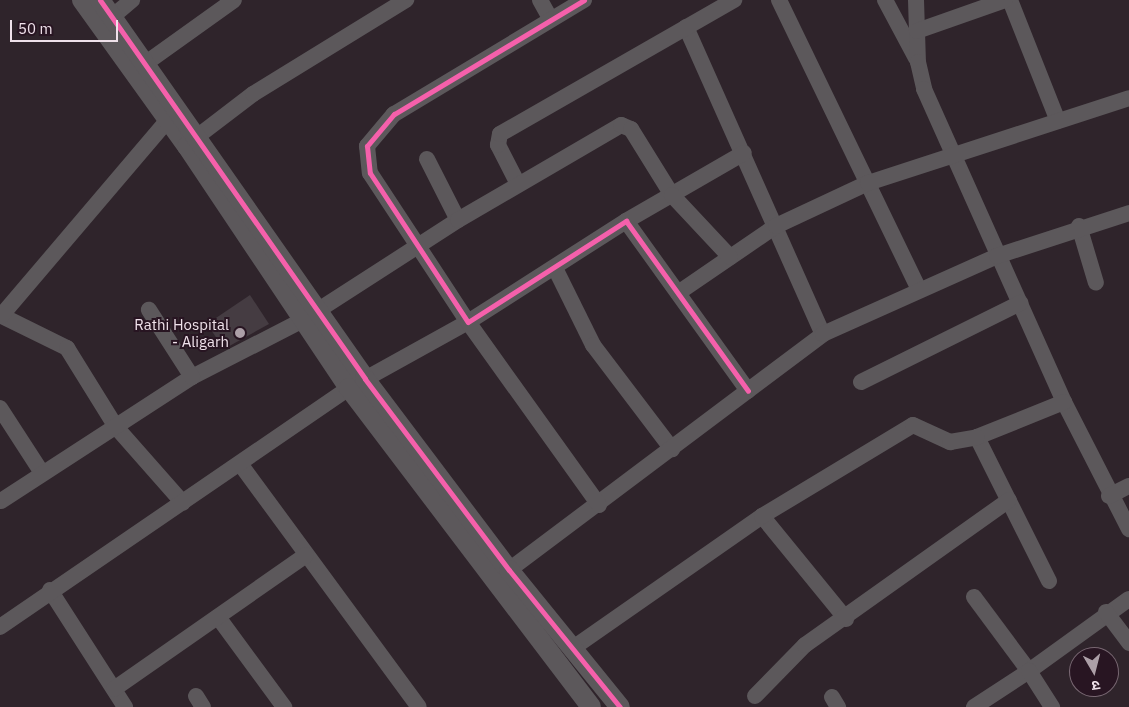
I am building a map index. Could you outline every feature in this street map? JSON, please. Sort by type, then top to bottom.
[{"type":"street","points":[[82,0],[311,315]]},
{"type":"street","points":[[100,0],[198,136],[357,384],[501,576],[591,707]]},
{"type":"street","points":[[113,16],[132,0]]},
{"type":"street","points":[[146,64],[234,0]]},
{"type":"street","points":[[198,136],[253,94],[406,0]]},
{"type":"street","points":[[540,0],[550,18]]},
{"type":"street","points":[[584,0],[550,18],[408,103],[371,139],[365,152],[370,173],[417,246],[468,322],[599,505]]},
{"type":"street","points":[[518,184],[498,147],[500,134],[732,0]]},
{"type":"street","points":[[779,0],[919,289]]},
{"type":"street","points":[[885,0],[918,62],[950,153],[1020,302],[1064,402],[1110,496],[1129,529]]},
{"type":"street","points":[[916,0],[918,62]]},
{"type":"street","points":[[917,31],[1005,0]]},
{"type":"street","points":[[1010,0],[1058,121]]},
{"type":"street","points":[[686,27],[744,153],[822,334]]},
{"type":"street","points":[[678,293],[776,226],[868,183],[950,153],[1129,98]]},
{"type":"street","points":[[168,120],[0,316],[67,348],[116,427],[183,503]]},
{"type":"street","points":[[0,500],[192,377],[311,315],[458,220],[622,125],[631,129],[672,194],[730,257]]},
{"type":"street","points":[[0,627],[50,590],[241,465],[357,384],[468,322],[626,221],[744,153]]},
{"type":"street","points":[[427,159],[458,220]]},
{"type":"street","points":[[501,576],[599,505],[822,334],[919,289],[997,256],[1079,226],[1129,213]]},
{"type":"street","points":[[626,221],[748,391]]},
{"type":"street","points":[[1079,226],[1096,283]]},
{"type":"street","points":[[555,268],[593,345],[672,449]]},
{"type":"street","points":[[861,382],[1020,302]]},
{"type":"street","points":[[148,310],[192,377]]},
{"type":"street","points":[[572,648],[762,516],[913,425],[950,442],[977,437],[1064,402]]},
{"type":"street","points":[[0,408],[42,473]]},
{"type":"street","points":[[977,437],[1049,581]]},
{"type":"street","points":[[241,465],[418,707]]},
{"type":"street","points":[[1110,496],[1129,486]]},
{"type":"street","points":[[755,696],[805,645],[846,619],[1008,500]]},
{"type":"street","points":[[762,516],[846,619]]},
{"type":"street","points":[[114,689],[306,555]]},
{"type":"street","points":[[501,576],[572,648],[620,707]]},
{"type":"street","points":[[50,590],[125,707]]},
{"type":"street","points":[[974,597],[1029,671],[1052,707]]},
{"type":"street","points":[[974,707],[1029,671],[1106,612],[1129,598]]},
{"type":"street","points":[[1106,612],[1129,643]]},
{"type":"street","points":[[218,617],[284,707]]},
{"type":"building","points":[[250,295],[269,324],[224,349],[207,324]]},
{"type":"cycle path","points":[[100,0],[365,379],[509,570],[620,707]]},
{"type":"cycle path","points":[[584,0],[394,114],[367,146],[370,173],[468,322],[626,221],[748,391]]},
{"type":"place","name":"Rathi Hospital - Aligarh","points":[[240,333]]}]
